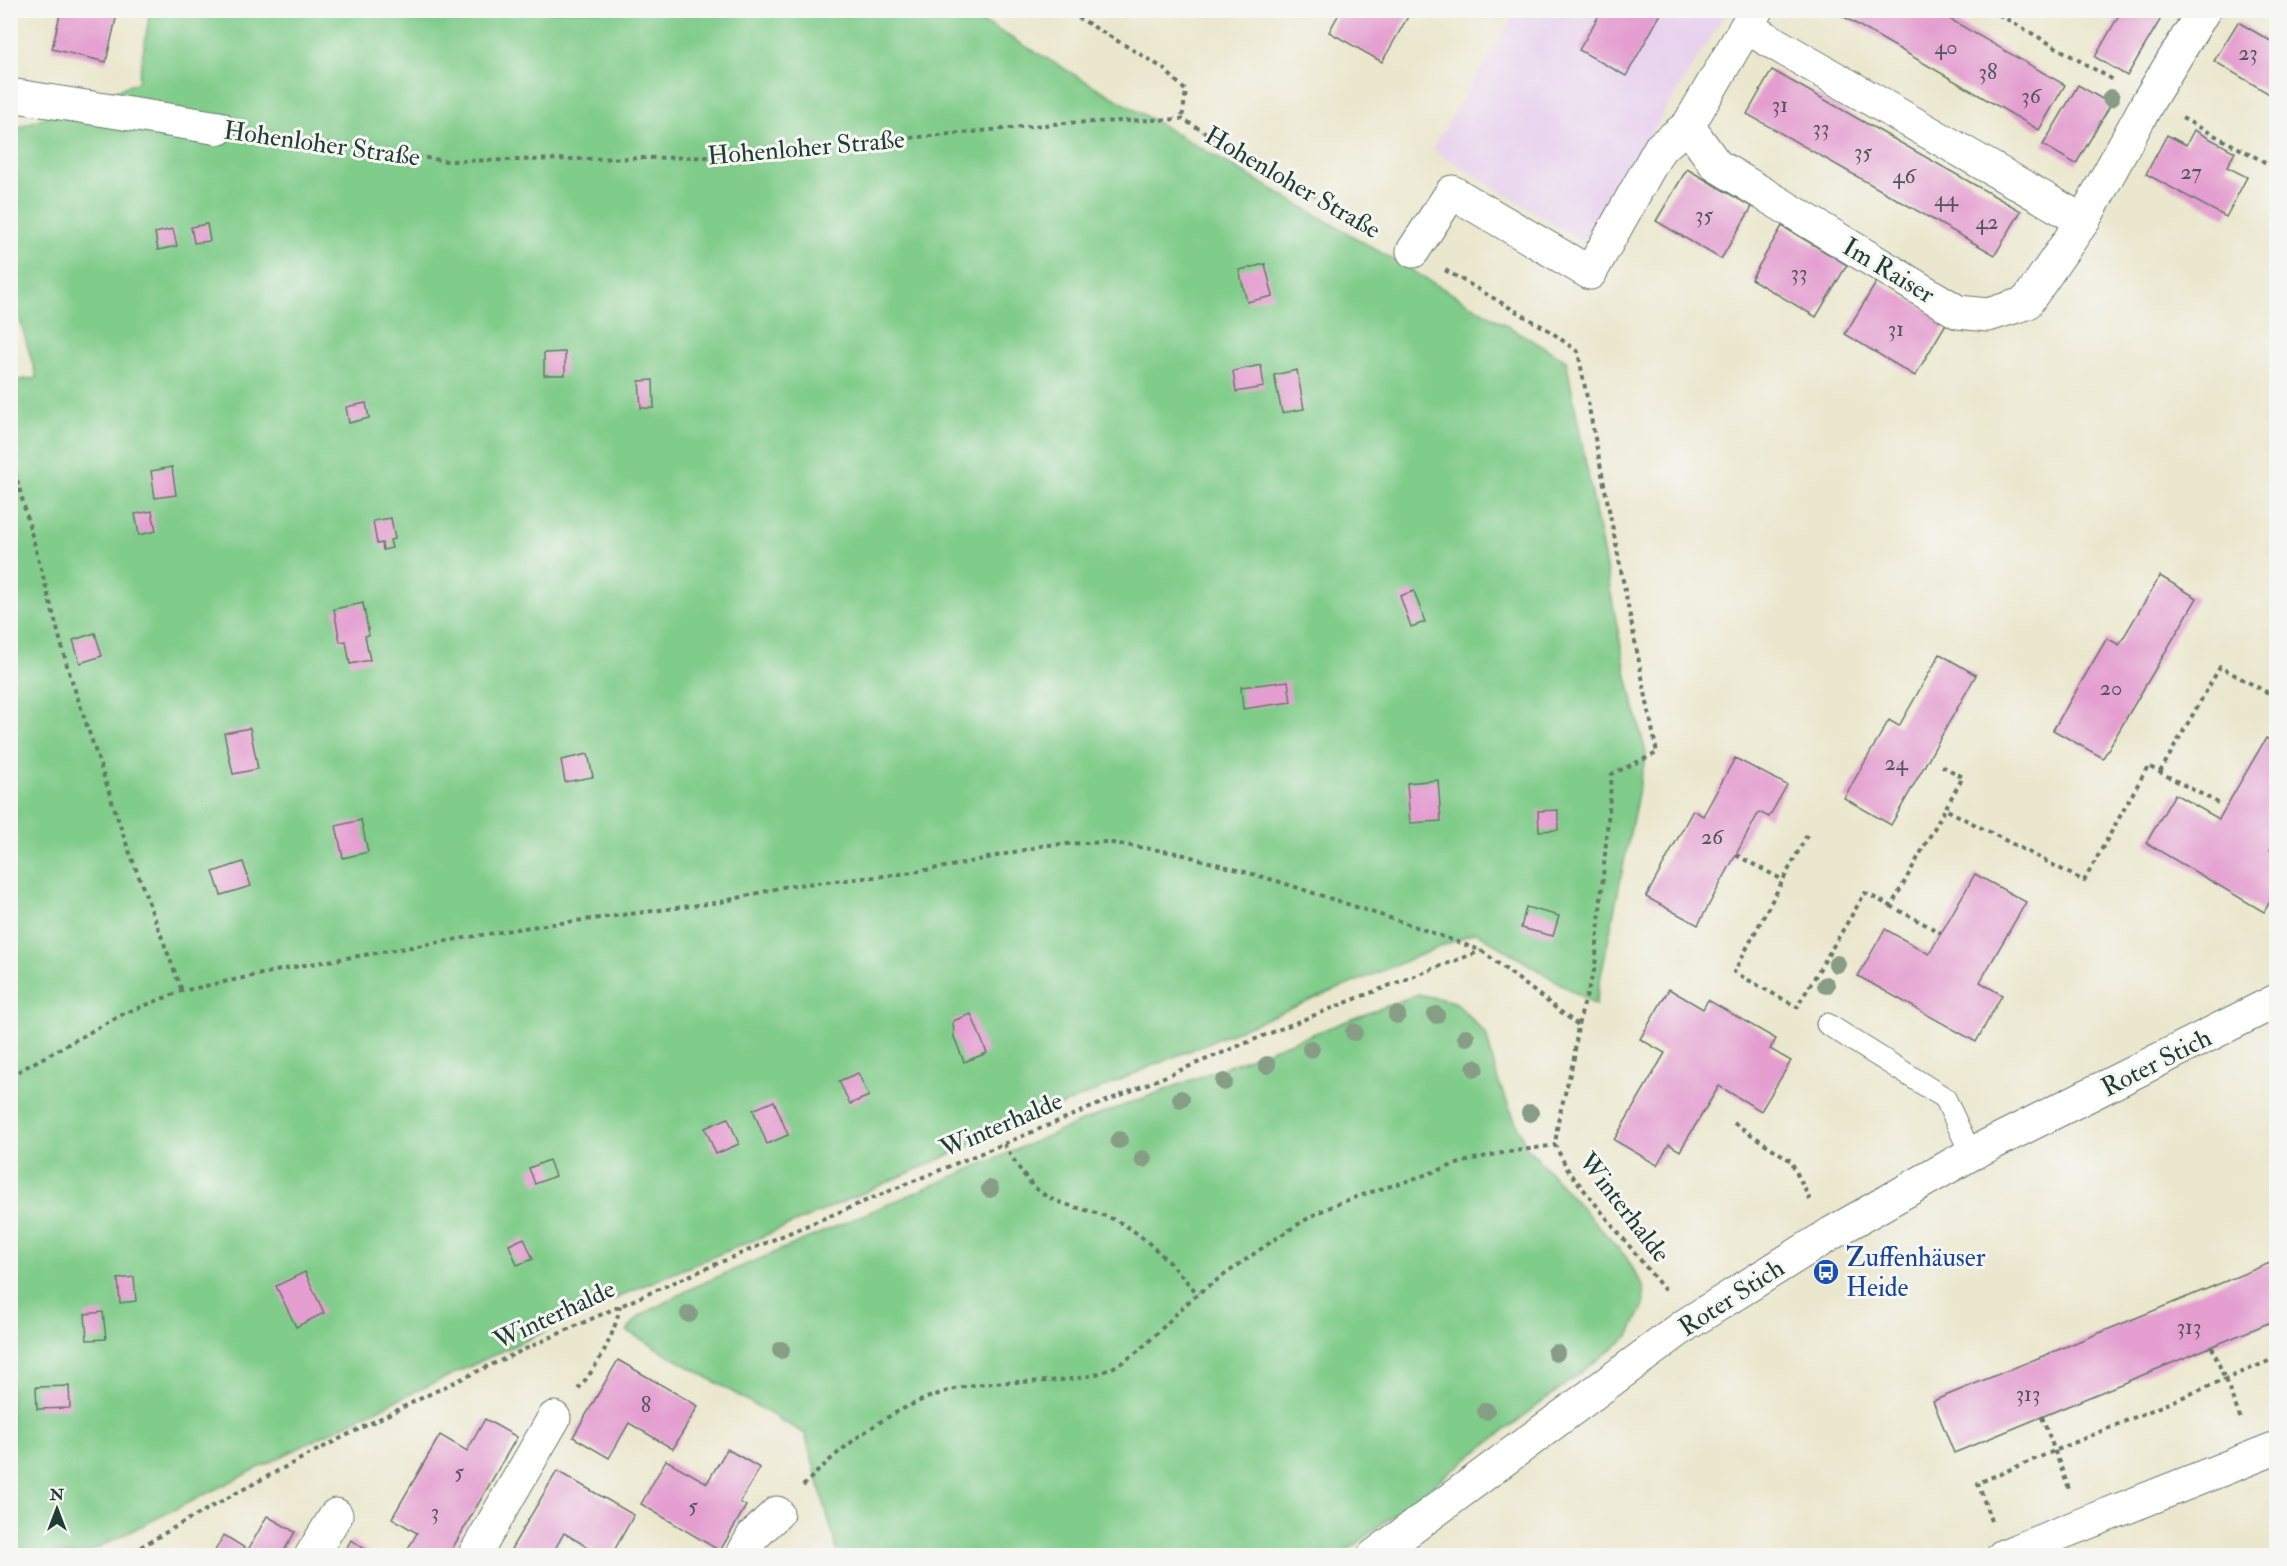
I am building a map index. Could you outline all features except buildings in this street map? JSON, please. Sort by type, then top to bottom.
[{"type":"street","name":"Im Raiser","points":[[1688,126],[1716,165],[1958,312],[1988,315],[2026,303],[2083,222],[2149,100],[2204,10]]},
{"type":"street","points":[[1413,251],[1452,192],[1590,273],[1660,148],[1688,126],[1751,19],[2083,222]]},
{"type":"street","name":"Hohenloher Straße","points":[[10,95],[219,128]]},
{"type":"street","name":"Roter Stich","points":[[1374,1556],[1688,1324],[1832,1233],[1971,1154],[2277,1001]]},
{"type":"street","points":[[474,1556],[554,1418]]},
{"type":"street","points":[[2003,1556],[2266,1452]]},
{"type":"street","points":[[742,1556],[753,1536],[777,1513]]},
{"type":"street","points":[[311,1556],[336,1515]]},
{"type":"lane","points":[[1827,1024],[1945,1098],[1971,1154]]},
{"type":"path","points":[[1072,10],[1079,18],[1163,68],[1186,91],[1182,119]]},
{"type":"path","points":[[2266,10],[2277,17]]},
{"type":"path","name":"Hohenloher Straße","points":[[219,128],[447,161],[712,157],[1064,123],[1182,119],[1550,331]]},
{"type":"path","name":"Winterhalde","points":[[1550,331],[1578,352],[1657,753],[1612,774],[1595,967],[1578,1025],[1574,1058],[1558,1120],[1555,1145],[1568,1170],[1666,1291],[1688,1324]]},
{"type":"path","points":[[10,454],[68,669],[125,840],[183,991]]},
{"type":"path","points":[[2160,772],[2220,667],[2277,697]]},
{"type":"path","points":[[1891,906],[1963,777],[1942,766]]},
{"type":"path","points":[[1945,809],[2084,881],[2148,766],[2222,805]]},
{"type":"path","points":[[1807,835],[1734,972],[1827,1024]]},
{"type":"path","points":[[10,1076],[123,1014],[183,991],[299,966],[523,928],[721,902],[787,886],[951,866],[1046,845],[1106,842],[1177,853],[1277,881],[1482,951],[1578,1025]]},
{"type":"path","points":[[1736,855],[1783,880]]},
{"type":"path","points":[[1797,1007],[1864,892],[1941,933]]},
{"type":"path","name":"Winterhalde","points":[[125,1556],[180,1523],[404,1405],[621,1305],[1180,1070],[1412,976],[1482,951]]},
{"type":"path","points":[[1734,1123],[1791,1161],[1803,1188]]},
{"type":"path","points":[[1004,1144],[1034,1186],[1050,1198],[1099,1213],[1122,1224],[1167,1260],[1198,1294]]},
{"type":"path","points":[[777,1513],[826,1462],[873,1427],[908,1406],[934,1394],[960,1387],[991,1383],[1059,1380],[1100,1373],[1129,1358],[1198,1294],[1314,1215],[1363,1195],[1486,1156],[1555,1145]]},
{"type":"path","points":[[585,1381],[617,1326],[621,1305]]},
{"type":"path","points":[[2212,1347],[2225,1380],[2266,1452]]},
{"type":"path","points":[[1992,1524],[1978,1482],[2277,1358]]},
{"type":"path","points":[[2042,1417],[2082,1523]]},
{"type":"shaded area","points":[[1517,11],[1727,11],[1584,242],[1432,149]]},
{"type":"green space","points":[[150,11],[965,11],[1566,360],[1626,672],[1646,754],[1595,1005],[1476,932],[1152,1066],[797,1222],[638,1288],[363,1416],[83,1555],[11,1555],[10,381],[37,378],[11,290],[11,130],[138,82]]},
{"type":"green space","points":[[1418,994],[1455,1002],[1486,1034],[1498,1081],[1526,1146],[1626,1257],[1643,1286],[1644,1305],[1629,1336],[1341,1555],[847,1555],[837,1550],[805,1434],[627,1331],[639,1316],[696,1286],[1083,1121]]},
{"type":"place","name":"Zuffenhäuser Heide","points":[[1826,1272]]}]
